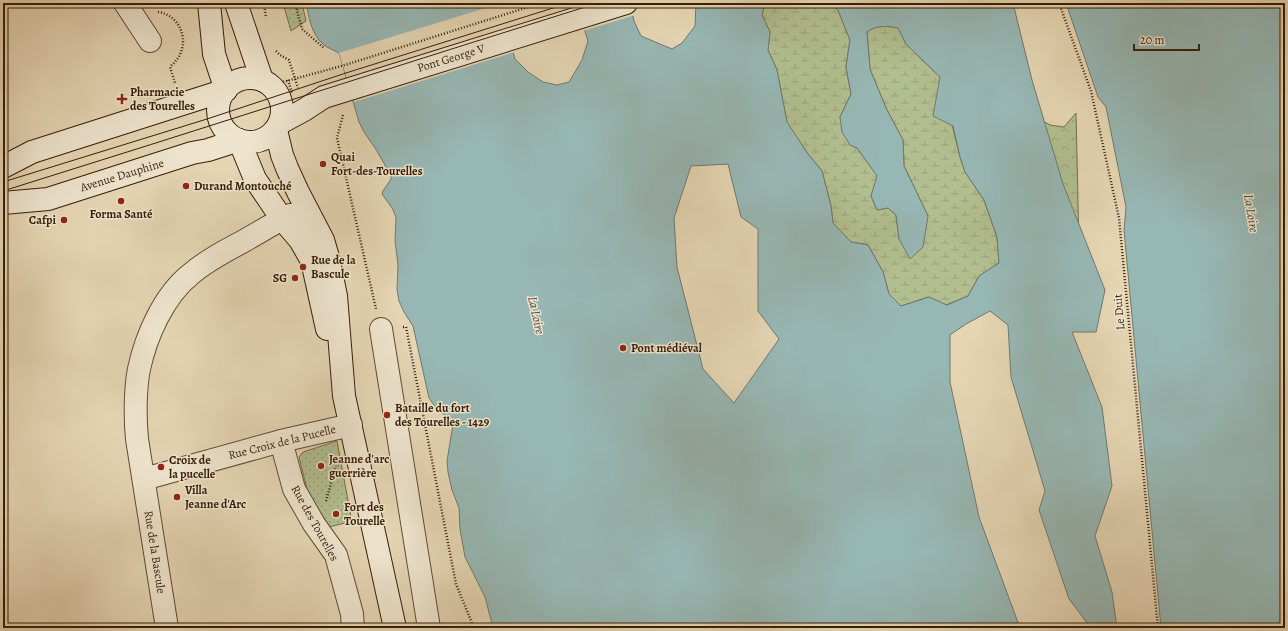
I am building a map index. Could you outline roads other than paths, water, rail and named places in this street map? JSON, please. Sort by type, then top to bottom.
[{"type":"street","points":[[125,3],[150,41]]},
{"type":"street","points":[[209,3],[214,54],[226,90]]},
{"type":"street","points":[[236,3],[266,83]]},
{"type":"street","name":"Pont George V","points":[[278,126],[324,97],[626,3]]},
{"type":"street","points":[[278,126],[268,137],[259,141],[249,142],[239,140],[228,133],[220,119],[219,106],[221,97],[233,83],[242,79],[252,78],[266,83],[279,95],[282,103],[278,126],[282,155],[323,240],[328,257],[336,296],[344,396]]},
{"type":"street","points":[[3,167],[37,151],[226,90]]},
{"type":"street","points":[[239,140],[255,178],[282,219],[300,240],[312,261],[351,425],[395,628]]},
{"type":"street","name":"Avenue Dauphine","points":[[3,203],[48,199],[192,153],[208,150],[239,140]]},
{"type":"street","name":"Rue de la Bascule","points":[[167,628],[137,439],[135,416],[139,369],[152,329],[162,307],[174,291],[190,274],[290,215],[297,215],[314,224]]},
{"type":"street","points":[[381,329],[429,628]]},
{"type":"street","name":"Rue Croix de la Pucelle","points":[[144,479],[281,441],[351,425]]},
{"type":"street","name":"Rue des Tourelles","points":[[281,441],[294,489],[314,524],[336,555],[352,614],[353,628]]},
{"type":"water","name":"La Loire","points":[[306,3],[500,3],[515,59],[528,72],[543,82],[557,85],[569,82],[582,60],[588,41],[576,3],[630,3],[634,21],[641,36],[672,49],[682,43],[695,26],[696,3],[765,3],[762,15],[770,32],[768,50],[777,70],[787,122],[808,154],[822,171],[831,206],[833,223],[851,242],[868,245],[883,272],[889,294],[901,306],[929,297],[947,305],[968,296],[979,276],[999,263],[997,237],[984,200],[965,172],[953,126],[933,116],[940,77],[906,44],[898,28],[874,28],[867,32],[870,69],[886,108],[903,140],[904,166],[928,216],[923,247],[910,259],[899,239],[896,215],[888,208],[877,210],[871,196],[877,176],[857,148],[850,145],[842,132],[840,117],[851,94],[846,67],[850,40],[838,10],[831,3],[1013,3],[1032,80],[1063,184],[1105,290],[1096,332],[1072,332],[1102,407],[1112,486],[1095,536],[1112,592],[1117,628],[1091,628],[1069,599],[1039,510],[1045,491],[1011,377],[1008,325],[990,311],[966,324],[950,335],[950,382],[979,517],[1020,628],[493,628],[485,597],[465,557],[460,529],[459,508],[452,490],[448,472],[447,461],[453,424],[451,420],[436,408],[429,398],[413,326],[399,301],[397,289],[398,265],[395,241],[396,217],[392,208],[382,194],[391,179],[391,176],[359,122],[339,53],[326,47],[319,40],[311,25]],"holes":[[[728,164],[741,217],[758,229],[758,311],[779,339],[734,403],[703,369],[677,267],[674,218],[691,166]]]},
{"type":"water","name":"La Loire","points":[[1066,3],[1285,3],[1285,628],[1161,628],[1124,230],[1126,207],[1106,107],[1098,97]]},
{"type":"tram line","points":[[3,182],[207,119],[349,72],[569,3]]},
{"type":"tram line","points":[[3,191],[598,3]]},
{"type":"place","name":"Pharmacie des Tourelles","points":[[122,99]]},
{"type":"place","name":"Quai Fort-des-Tourelles","points":[[323,164]]},
{"type":"place","name":"Durand Montouché","points":[[186,186]]},
{"type":"place","name":"Forma Santé","points":[[121,201]]},
{"type":"place","name":"Cafpi","points":[[64,220]]},
{"type":"place","name":"Rue de la Bascule","points":[[303,267]]},
{"type":"place","name":"SG","points":[[295,278]]},
{"type":"place","name":"Pont médiéval","points":[[623,348]]},
{"type":"place","name":"Bataille du fort des Tourelles - 1429","points":[[387,415]]},
{"type":"place","name":"Jeanne d'arc guerrière","points":[[321,466]]},
{"type":"place","name":"Croix de la pucelle","points":[[161,467]]},
{"type":"place","name":"Villa Jeanne d'Arc","points":[[177,497]]},
{"type":"place","name":"Fort des Tourelle","points":[[336,514]]}]
